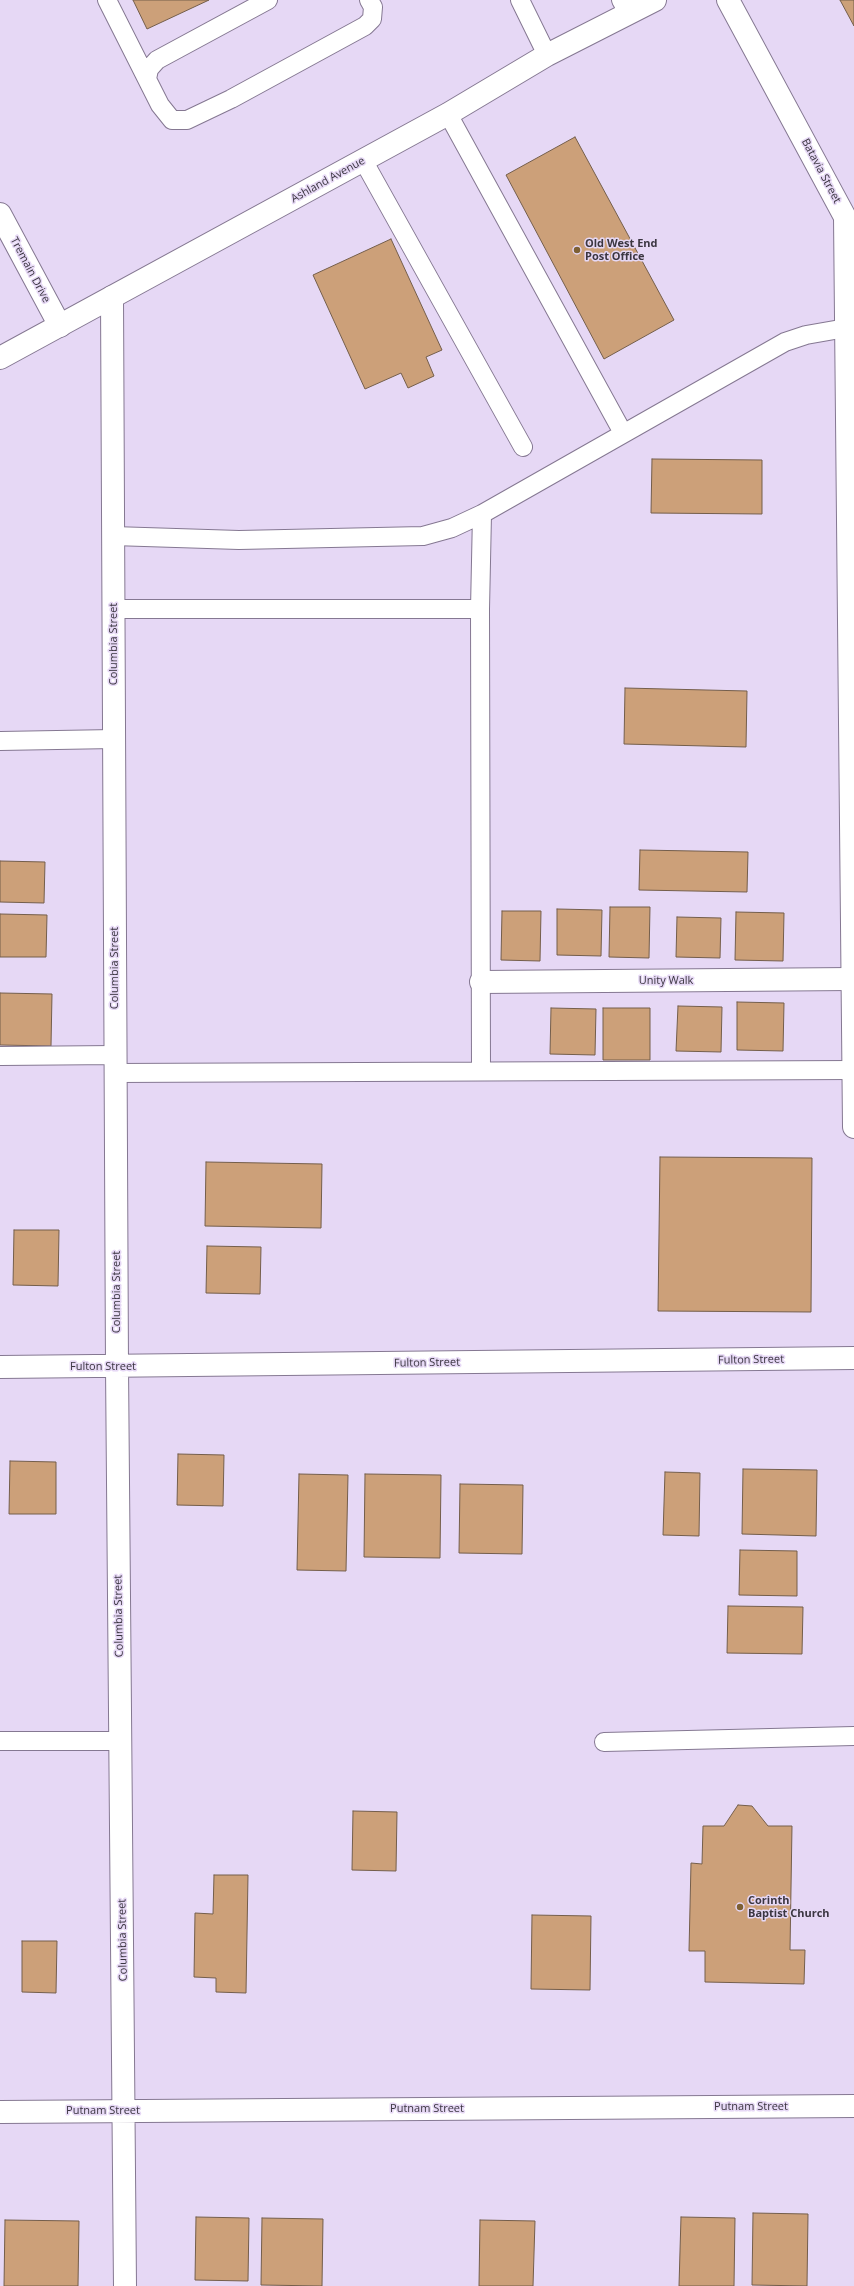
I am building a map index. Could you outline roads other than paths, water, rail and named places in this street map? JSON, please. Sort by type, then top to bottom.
[{"type":"street","name":"Ashland Avenue","points":[[0,358],[448,114],[547,56],[625,7],[655,0]]},
{"type":"street","name":"Batavia Street","points":[[728,0],[845,216],[850,244],[846,328],[854,1127]]},
{"type":"street","name":"Tremain Drive","points":[[0,214],[60,326]]},
{"type":"street","name":"Columbia Street","points":[[112,297],[117,1367],[125,2286]]},
{"type":"street","name":"Unity Walk","points":[[481,982],[852,979]]},
{"type":"street","name":"Fulton Street","points":[[0,1367],[117,1367],[854,1358]]},
{"type":"street","name":"Putnam Street","points":[[0,2112],[854,2106]]},
{"type":"lane","points":[[107,0],[160,105],[172,120],[187,120],[231,99],[365,26],[372,19],[373,7],[369,0]]},
{"type":"lane","points":[[147,79],[149,69],[157,60],[268,0]]},
{"type":"lane","points":[[520,0],[547,56]]},
{"type":"lane","points":[[448,114],[623,433]]},
{"type":"lane","points":[[363,160],[523,447]]},
{"type":"lane","points":[[113,536],[239,540],[423,536],[452,528],[482,514],[785,342],[806,335],[846,328]]},
{"type":"lane","points":[[481,1071],[480,610],[482,514]]},
{"type":"lane","points":[[114,608],[480,610]]},
{"type":"lane","points":[[0,741],[114,739]]},
{"type":"lane","points":[[0,1056],[116,1064],[481,1071],[853,1070]]},
{"type":"lane","points":[[604,1742],[854,1736]]},
{"type":"lane","points":[[0,1741],[121,1741]]},
{"type":"place","name":"Old West End Post Office","points":[[577,250]]},
{"type":"place","name":"Corinth Baptist Church","points":[[740,1907]]}]
